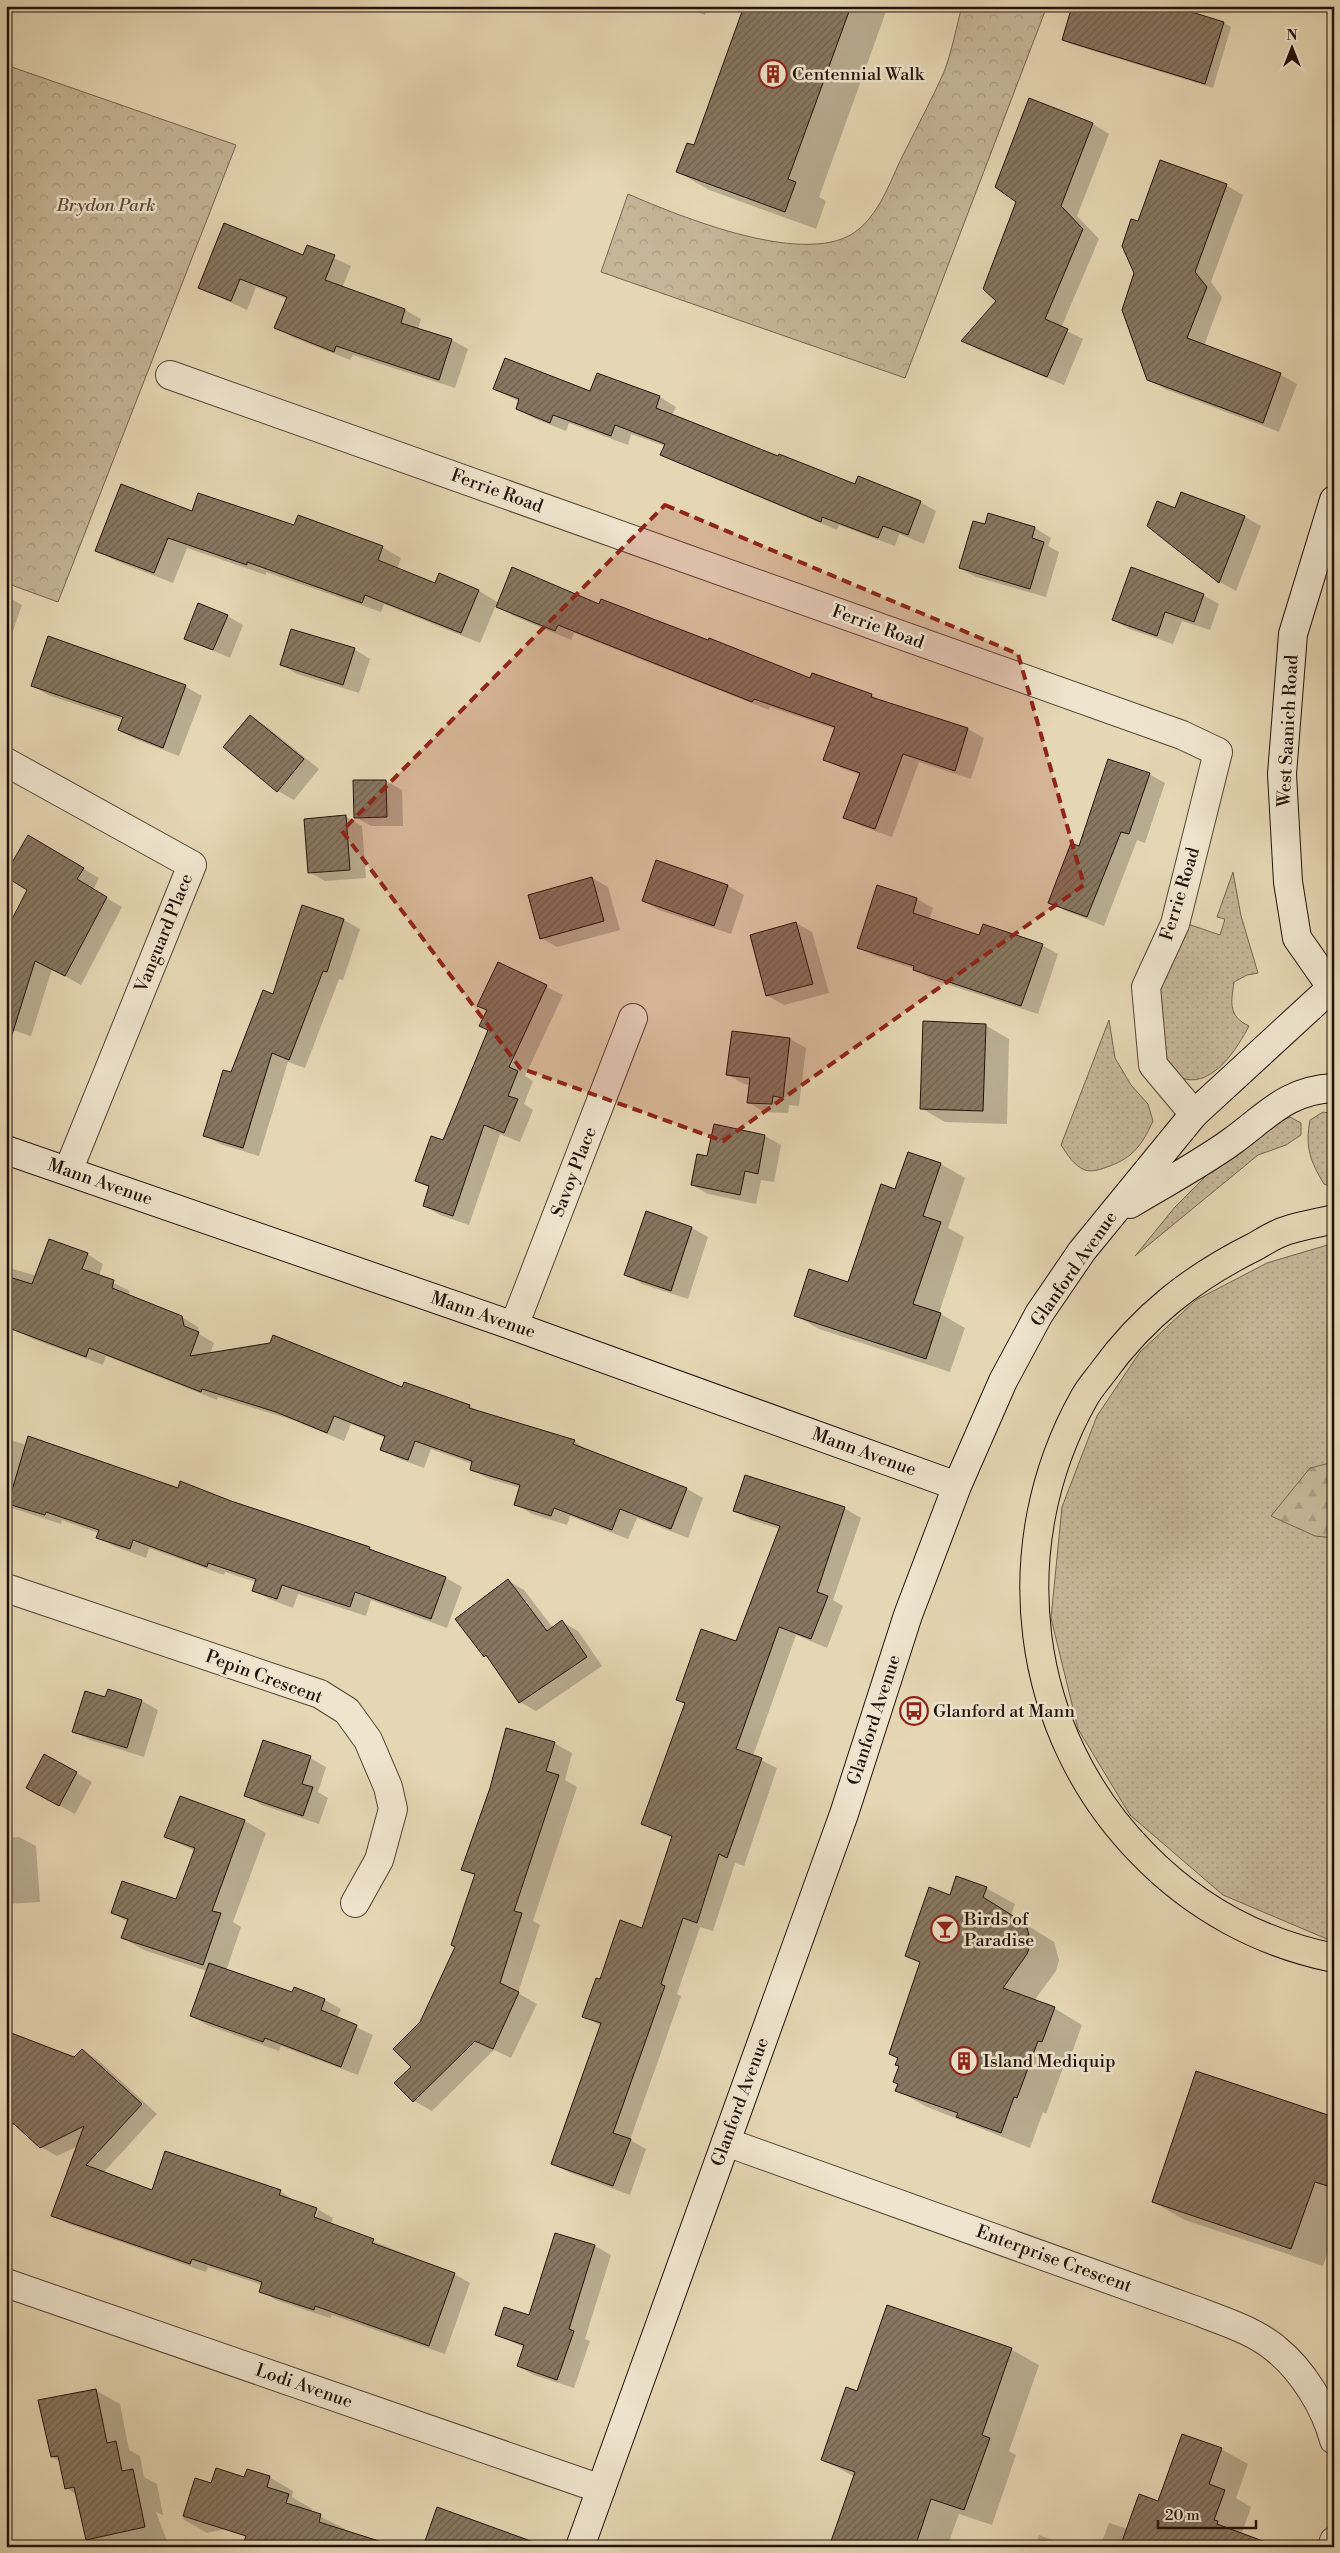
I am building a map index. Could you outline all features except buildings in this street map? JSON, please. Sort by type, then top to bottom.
[{"type":"highway","points":[[1334,1219],[1286,1230],[1226,1260],[1168,1299],[1122,1345],[1084,1397],[1057,1460],[1039,1528],[1033,1597],[1042,1670],[1062,1736],[1091,1789],[1120,1831],[1157,1868],[1205,1907],[1252,1932],[1306,1952],[1334,1958]]},
{"type":"street","name":"Ferrie Road","points":[[170,375],[1182,735],[1218,752],[1175,924],[1146,987],[1152,1065],[1194,1114]]},
{"type":"street","name":"West Saanich Road","points":[[1332,989],[1297,938],[1288,882],[1282,774],[1293,634],[1334,500]]},
{"type":"street","name":"Vanguard Place","points":[[6,762],[192,865],[68,1171]]},
{"type":"street","name":"Glanford Avenue","points":[[580,2547],[844,1814],[908,1615],[957,1486],[1003,1381],[1039,1314],[1082,1251],[1194,1114],[1332,989]]},
{"type":"street","name":"Savoy Place","points":[[514,1326],[633,1018]]},
{"type":"street","points":[[1112,1215],[1231,1142],[1275,1106],[1318,1088],[1334,1088]]},
{"type":"street","name":"Mann Avenue","points":[[6,1150],[514,1326],[957,1486]]},
{"type":"street","name":"Pepin Crescent","points":[[6,1588],[320,1694],[347,1711],[368,1740],[388,1787],[393,1810],[379,1860],[355,1903]]},
{"type":"street","name":"Enterprise Crescent","points":[[726,2142],[1181,2305],[1245,2331],[1276,2349],[1299,2374],[1317,2399],[1334,2440]]},
{"type":"street","name":"Lodi Avenue","points":[[6,2283],[601,2489]]},
{"type":"street","points":[[1332,2547],[1334,2541]]},
{"type":"highlighted area","points":[[665,505],[1018,654],[1084,885],[723,1141],[520,1068],[342,831]]},
{"type":"green space","points":[[962,6],[1047,6],[905,378],[601,272],[628,194],[711,226],[745,236],[778,242],[810,244],[837,240],[859,229],[874,212],[886,192],[944,72]]},
{"type":"green space","name":"Brydon Park","points":[[6,65],[236,145],[58,602],[6,583]]},
{"type":"green space","points":[[1233,872],[1241,916],[1258,973],[1247,975],[1234,982],[1232,1008],[1237,1018],[1249,1026],[1232,1054],[1215,1071],[1206,1077],[1196,1080],[1185,1079],[1165,1067],[1153,1005],[1185,923],[1220,935],[1225,919],[1217,917]]},
{"type":"green space","points":[[1109,1020],[1115,1058],[1131,1085],[1148,1104],[1153,1121],[1140,1145],[1129,1156],[1102,1169],[1087,1171],[1074,1163],[1061,1145]]},
{"type":"green space","points":[[1323,1112],[1334,1114],[1334,1188],[1324,1184],[1310,1154],[1308,1138],[1310,1120]]},
{"type":"green space","points":[[1290,1117],[1301,1123],[1301,1135],[1286,1145],[1258,1155],[1135,1256],[1175,1207],[1227,1155],[1256,1130]]},
{"type":"green space","points":[[1334,1243],[1334,1942],[1223,1895],[1130,1815],[1078,1729],[1051,1618],[1062,1507],[1097,1416],[1140,1352],[1196,1300],[1267,1263]]},
{"type":"green space","points":[[1334,1462],[1334,1538],[1315,1536],[1271,1516],[1310,1468]]},
{"type":"place","name":"Centennial Walk","points":[[773,74]]},
{"type":"place","name":"Glanford at Mann","points":[[914,1711]]},
{"type":"place","name":"Birds of Paradise","points":[[945,1929]]},
{"type":"place","name":"Island Mediquip","points":[[964,2061]]}]
